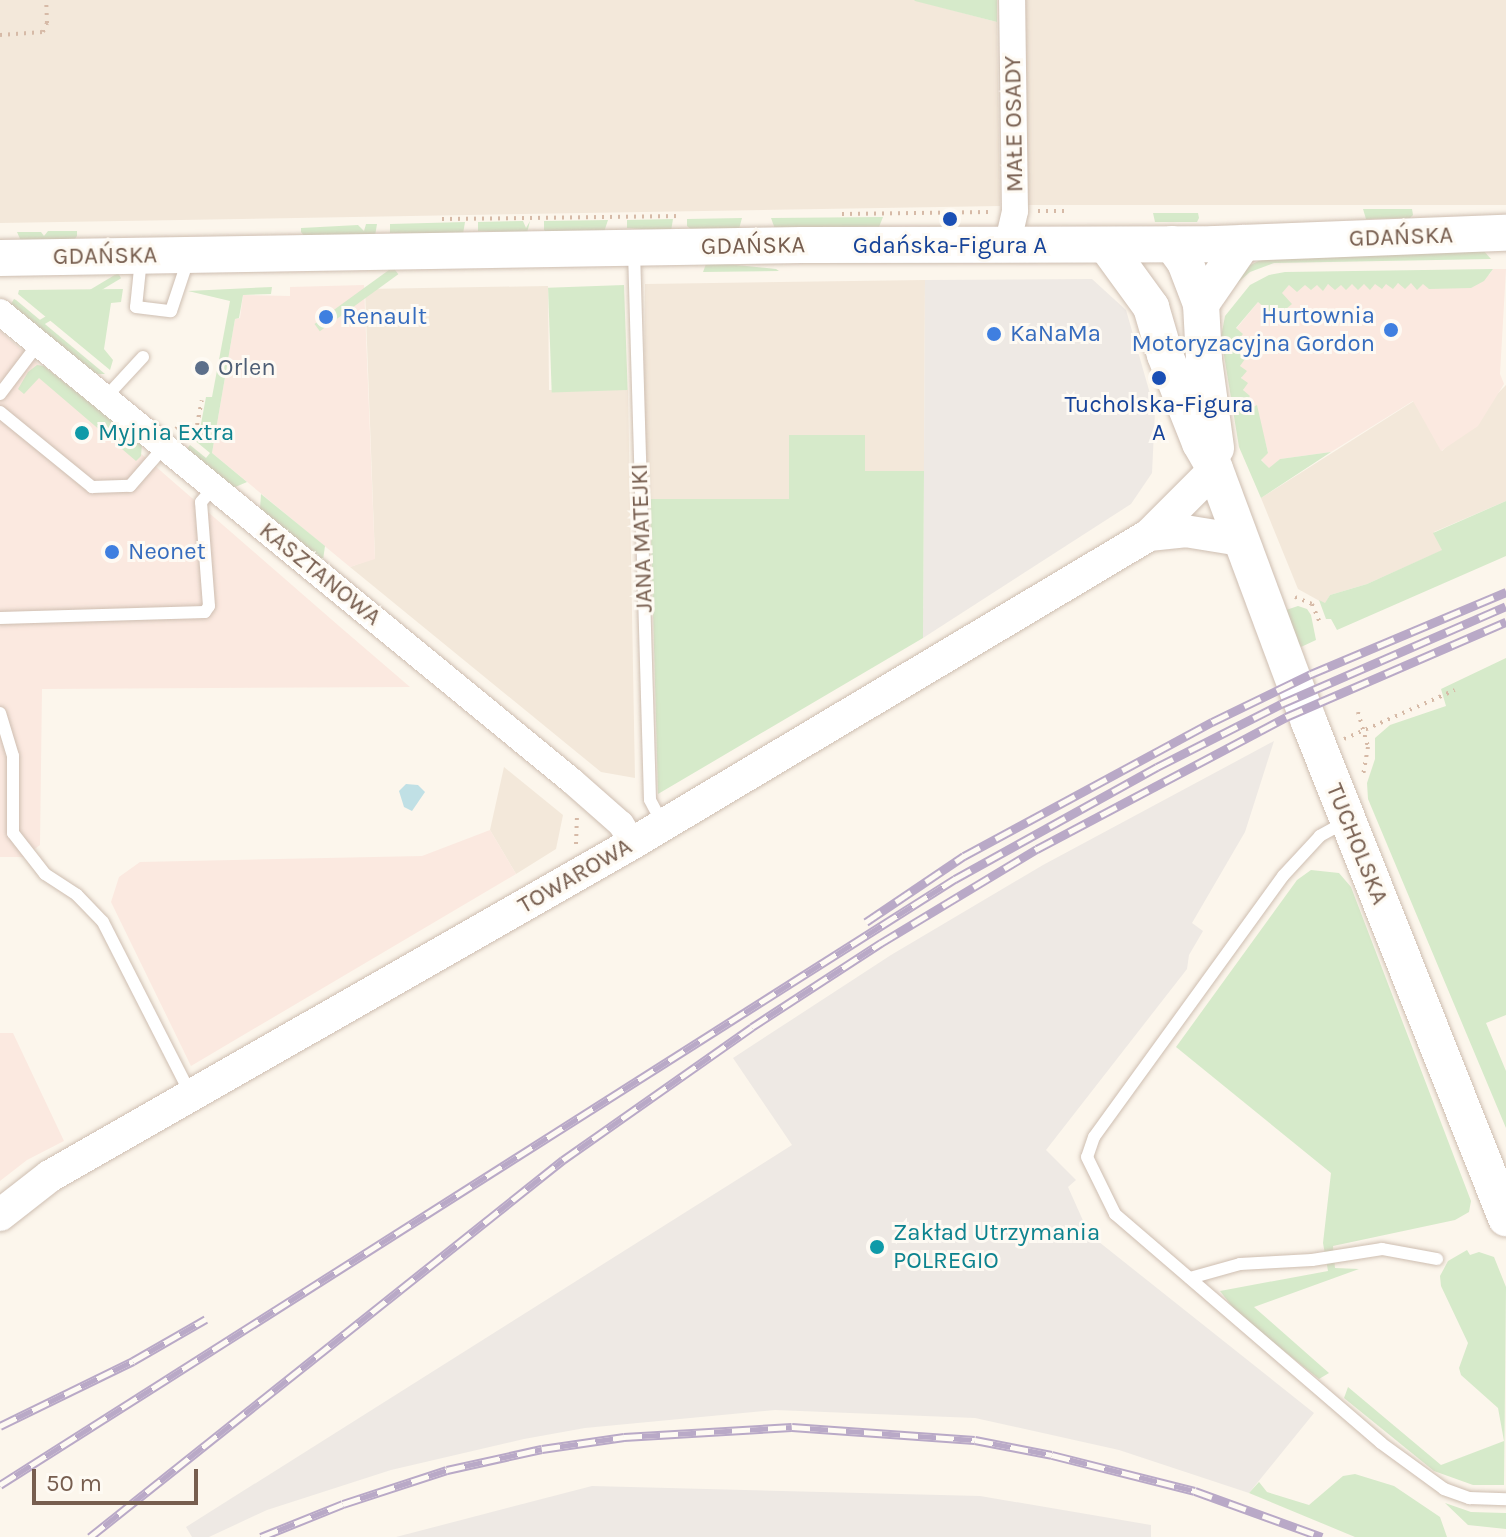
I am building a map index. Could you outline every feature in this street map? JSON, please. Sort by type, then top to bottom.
[{"type":"main road","name":"GDAŃSKA","points":[[0,258],[1243,243],[1506,233]]},
{"type":"main road","points":[[1201,304],[1243,243]]},
{"type":"main road","points":[[1151,307],[1172,244]]},
{"type":"main road","name":"TUCHOLSKA","points":[[1172,244],[1185,262],[1201,304],[1204,360],[1216,438],[1215,469]]},
{"type":"main road","name":"TUCHOLSKA","points":[[1106,245],[1151,307],[1165,355],[1200,443],[1215,469],[1348,821],[1490,1162],[1506,1218]]},
{"type":"street","name":"MAŁE OSADY","points":[[1007,246],[1015,211],[1021,201],[1012,0]]},
{"type":"street","name":"KASZTANOWA","points":[[0,312],[105,398],[170,438],[214,487],[572,781],[621,824],[633,843]]},
{"type":"street","name":"TOWAROWA","points":[[0,1215],[50,1176],[633,843],[1149,535],[1215,469]]},
{"type":"street","name":"TOWAROWA","points":[[1149,535],[1185,531],[1240,540]]},
{"type":"lane","name":"JANA MATEJKI","points":[[634,248],[650,800],[663,824]]},
{"type":"lane","points":[[140,256],[136,307],[152,315],[171,311],[188,270],[189,254]]},
{"type":"lane","points":[[0,394],[38,344]]},
{"type":"lane","points":[[105,398],[143,357]]},
{"type":"lane","points":[[0,412],[92,487],[130,486],[170,438]]},
{"type":"lane","points":[[0,618],[205,612],[209,606],[201,502],[214,487]]},
{"type":"lane","points":[[0,713],[13,756],[13,833],[45,874],[77,895],[103,922],[191,1095]]},
{"type":"lane","points":[[1348,821],[1320,836],[1283,876],[1089,1146],[1087,1157],[1115,1214],[1381,1443],[1432,1482],[1469,1498],[1506,1499]]},
{"type":"lane","points":[[1190,1278],[1240,1264],[1312,1260],[1382,1249],[1437,1259]]},
{"type":"path","points":[[0,35],[43,32],[47,23],[46,0]]},
{"type":"path","points":[[1021,201],[1064,211]]},
{"type":"path","points":[[170,438],[181,424],[197,425],[202,400]]},
{"type":"path","points":[[1295,597],[1312,604],[1321,625]]},
{"type":"path","points":[[1320,750],[1455,690]]},
{"type":"shaded area","points":[[0,0],[914,0],[997,22],[1000,206],[0,223]]},
{"type":"shaded area","points":[[1026,0],[1506,0],[1506,205],[1026,205]]},
{"type":"shaded area","points":[[1493,269],[1506,269],[1500,374],[1504,384],[1478,426],[1441,451],[1413,401],[1331,452],[1280,459],[1269,469],[1261,459],[1268,452],[1263,434],[1245,402],[1236,329],[1258,302],[1277,313],[1281,293],[1289,285],[1423,283],[1489,275]]},
{"type":"shaded area","points":[[1092,279],[1126,310],[1155,411],[1152,473],[1131,504],[923,638],[925,280]]},
{"type":"shaded area","points":[[925,280],[924,471],[865,471],[865,435],[789,436],[789,499],[650,499],[644,422],[645,284]]},
{"type":"shaded area","points":[[364,285],[375,559],[350,567],[212,453],[235,319],[240,318],[243,295],[290,296],[290,287]]},
{"type":"shaded area","points":[[548,286],[549,390],[628,390],[635,778],[601,772],[350,567],[375,558],[365,289]]},
{"type":"shaded area","points":[[0,331],[410,687],[42,689],[40,845],[24,857],[0,857]]},
{"type":"shaded area","points":[[1506,385],[1506,501],[1434,532],[1443,550],[1367,584],[1330,595],[1325,604],[1298,589],[1261,498],[1414,401],[1442,451]]},
{"type":"shaded area","points":[[1274,741],[1245,832],[1192,923],[1203,931],[1189,955],[1187,969],[1046,1150],[1076,1180],[1068,1187],[1089,1234],[1314,1413],[1249,1493],[1119,1450],[975,1418],[775,1410],[585,1428],[524,1439],[391,1470],[267,1510],[209,1537],[192,1537],[186,1527],[792,1145],[733,1058],[891,955],[1043,865]]},
{"type":"shaded area","points":[[504,767],[563,815],[556,849],[516,874],[490,830]]},
{"type":"shaded area","points":[[490,830],[516,874],[191,1066],[111,902],[119,877],[140,862],[422,856]]},
{"type":"shaded area","points":[[0,1033],[13,1033],[64,1141],[27,1160],[0,1181]]},
{"type":"shaded area","points":[[592,1486],[980,1496],[1151,1525],[1151,1537],[396,1537]]},
{"type":"green space","points":[[997,0],[997,22],[915,1]]},
{"type":"green space","points":[[1363,209],[1412,209],[1413,215],[1410,218],[1366,219]]},
{"type":"green space","points":[[1153,213],[1198,213],[1199,218],[1197,222],[1155,222]]},
{"type":"green space","points":[[883,217],[879,227],[775,229],[771,218]]},
{"type":"green space","points":[[742,218],[739,229],[693,231],[687,226],[687,219]]},
{"type":"green space","points":[[673,219],[671,231],[627,228],[627,220]]},
{"type":"green space","points":[[608,220],[604,232],[547,233],[544,230],[544,221]]},
{"type":"green space","points":[[523,221],[526,228],[530,221],[527,233],[478,231],[478,222]]},
{"type":"green space","points":[[465,222],[463,234],[390,233],[390,224]]},
{"type":"green space","points":[[366,224],[377,224],[375,236],[305,237],[301,232],[301,228],[358,225],[364,231]]},
{"type":"green space","points":[[48,231],[77,231],[77,236],[74,240],[21,241],[17,232],[41,232],[44,236]]},
{"type":"green space","points":[[1483,250],[1491,259],[1274,263],[1250,272],[1234,286],[1240,270],[1271,255]]},
{"type":"green space","points":[[706,264],[779,271],[703,272]]},
{"type":"green space","points":[[393,267],[398,274],[320,331],[315,324]]},
{"type":"green space","points":[[1493,269],[1484,281],[1471,288],[1429,289],[1423,284],[1417,290],[1411,283],[1405,289],[1398,283],[1393,289],[1386,284],[1382,289],[1375,284],[1370,290],[1364,284],[1358,290],[1352,284],[1346,290],[1341,285],[1335,290],[1328,284],[1323,291],[1317,285],[1311,290],[1305,285],[1297,292],[1289,285],[1282,293],[1292,304],[1286,309],[1270,312],[1258,302],[1236,328],[1243,334],[1237,341],[1244,346],[1239,353],[1245,359],[1240,366],[1247,371],[1241,378],[1248,383],[1243,390],[1250,396],[1245,402],[1251,408],[1257,405],[1268,453],[1261,460],[1269,468],[1280,459],[1331,452],[1261,498],[1239,447],[1221,337],[1225,316],[1250,285],[1269,275],[1285,272]]},
{"type":"green space","points":[[118,273],[121,278],[32,332],[29,327]]},
{"type":"green space","points":[[624,285],[628,390],[552,393],[548,288]]},
{"type":"green space","points":[[272,287],[271,294],[243,295],[239,318],[235,319],[212,453],[247,482],[233,488],[186,450],[190,445],[206,458],[210,453],[181,429],[200,429],[206,397],[212,397],[230,301],[188,291]]},
{"type":"green space","points":[[123,289],[121,302],[111,303],[104,349],[113,360],[110,370],[18,294],[19,290]]},
{"type":"green space","points":[[14,299],[105,374],[96,374],[15,308],[11,304]]},
{"type":"green space","points":[[37,365],[44,366],[142,444],[141,456],[136,461],[39,378],[24,394],[18,389],[28,372]]},
{"type":"green space","points":[[789,435],[865,435],[865,471],[924,471],[923,638],[658,794],[650,499],[789,499]]},
{"type":"green space","points":[[261,494],[325,546],[323,560],[260,509]]},
{"type":"green space","points":[[1506,501],[1506,556],[1337,630],[1331,619],[1326,619],[1319,600],[1325,603],[1330,595],[1367,584],[1442,550],[1433,533]]},
{"type":"green space","points":[[1298,606],[1307,609],[1311,615],[1316,640],[1301,647],[1280,612]]},
{"type":"green space","points":[[1506,658],[1506,1015],[1486,1023],[1506,1071],[1506,1128],[1368,799],[1367,783],[1375,759],[1375,738],[1390,725],[1446,706],[1441,689]]},
{"type":"green space","points":[[1311,870],[1339,873],[1351,887],[1471,1201],[1469,1212],[1455,1220],[1333,1246],[1335,1268],[1359,1269],[1254,1307],[1329,1373],[1319,1379],[1238,1314],[1220,1291],[1328,1271],[1323,1243],[1331,1173],[1176,1047],[1297,880]]},
{"type":"green space","points":[[1467,1250],[1470,1255],[1479,1252],[1494,1257],[1506,1287],[1504,1485],[1473,1485],[1434,1471],[1344,1398],[1348,1387],[1441,1465],[1504,1441],[1498,1408],[1461,1375],[1459,1368],[1468,1343],[1441,1286],[1440,1276],[1448,1261]]},
{"type":"green space","points":[[1355,1474],[1394,1486],[1440,1517],[1447,1537],[1355,1537],[1249,1493],[1259,1482],[1267,1492],[1309,1505],[1343,1476]]},
{"type":"green space","points":[[1445,1503],[1471,1512],[1506,1513],[1506,1529],[1468,1525]]},
{"type":"water","points":[[406,784],[418,785],[425,792],[412,811],[404,807],[399,791]]},
{"type":"railway","points":[[866,922],[964,856],[1212,722],[1311,674],[1506,592]]},
{"type":"railway","points":[[0,1485],[955,879],[1157,767],[1281,704],[1506,606]]},
{"type":"railway","points":[[90,1537],[563,1160],[752,1027],[881,943],[1037,849],[1286,717],[1506,622]]},
{"type":"railway","points":[[0,1426],[133,1361],[206,1319]]},
{"type":"railway","points":[[261,1537],[343,1504],[447,1470],[542,1449],[624,1437],[792,1427],[975,1440],[1052,1455],[1195,1491],[1322,1537]]},
{"type":"place","name":"Gdańska-Figura A","points":[[950,219]]},
{"type":"place","name":"Renault","points":[[326,317]]},
{"type":"place","name":"Hurtownia Motoryzacyjna Gordon","points":[[1391,330]]},
{"type":"place","name":"KaNaMa","points":[[994,334]]},
{"type":"place","name":"Orlen","points":[[202,368]]},
{"type":"place","name":"Tucholska-Figura A","points":[[1159,378]]},
{"type":"place","name":"Myjnia Extra","points":[[82,433]]},
{"type":"place","name":"Neonet","points":[[112,552]]},
{"type":"place","name":"Zakład Utrzymania POLREGIO","points":[[877,1247]]}]
